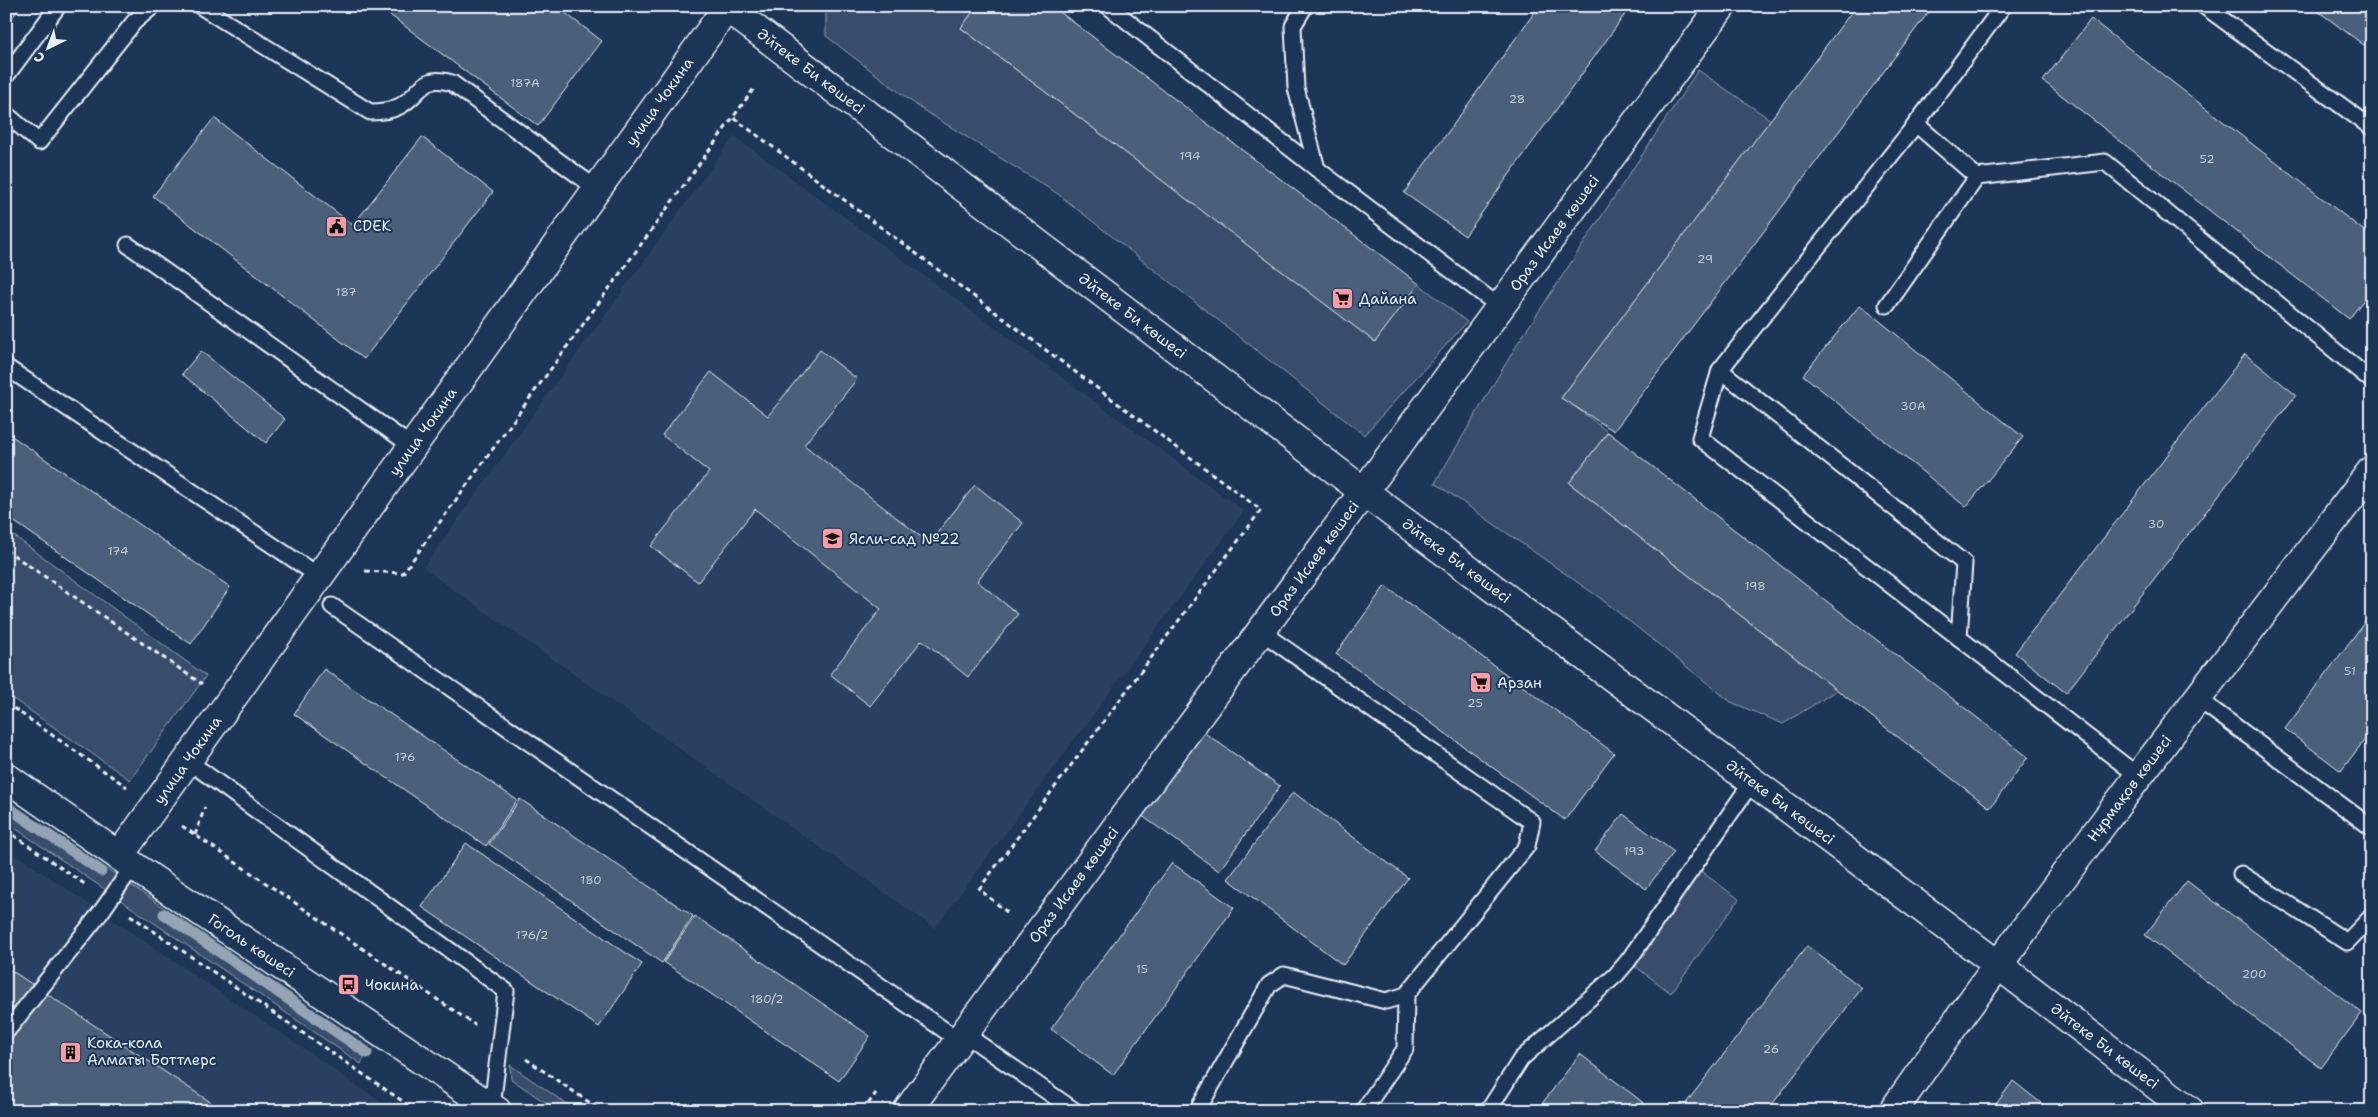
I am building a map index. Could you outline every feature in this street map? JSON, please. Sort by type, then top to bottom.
[{"type":"street","name":"Ораз Исаев көшесі","points":[[907,1111],[1722,6]]},
{"type":"street","name":"улица Чокина","points":[[126,861],[188,761],[727,7]]},
{"type":"street","name":"Әйтеке Би көшесі","points":[[727,7],[1363,491],[1997,964],[2190,1111]]},
{"type":"street","name":"Нұрмақов көшесі","points":[[1893,1111],[1997,964],[2137,776],[2372,470]]},
{"type":"street","name":"Гоголь көшесі","points":[[6,777],[126,861],[494,1109]]},
{"type":"lane","points":[[6,76],[58,6]]},
{"type":"lane","points":[[6,114],[39,142],[134,22],[153,6]]},
{"type":"lane","points":[[200,6],[370,112],[386,112],[402,105],[428,81],[439,79],[452,83],[597,189]]},
{"type":"lane","points":[[1108,6],[1317,169],[1500,307]]},
{"type":"lane","points":[[1305,6],[1293,26],[1296,88],[1317,169]]},
{"type":"lane","points":[[2003,6],[1916,124],[1720,370],[1700,438],[2137,776]]},
{"type":"lane","points":[[2204,6],[2372,128]]},
{"type":"lane","points":[[1916,124],[1977,177],[2105,162],[2372,381]]},
{"type":"lane","points":[[1887,305],[1977,177]]},
{"type":"lane","points":[[128,245],[413,447]]},
{"type":"lane","points":[[6,366],[320,577]]},
{"type":"lane","points":[[1720,370],[1964,563],[1959,638]]},
{"type":"lane","points":[[332,606],[962,1037],[1075,1111]]},
{"type":"lane","points":[[1197,1111],[1269,985],[1284,975],[1386,1001],[1406,995],[1527,846],[1532,822],[1260,632]]},
{"type":"lane","points":[[2197,698],[2369,822]]},
{"type":"lane","points":[[188,761],[506,991],[494,1109]]},
{"type":"lane","points":[[1488,1111],[1521,1059],[1616,975],[1628,961],[1752,782]]},
{"type":"lane","points":[[6,1032],[109,900],[126,861]]},
{"type":"lane","points":[[2241,874],[2346,942],[2372,916]]},
{"type":"lane","points":[[1364,1111],[1405,1049],[1406,995]]},
{"type":"path","points":[[332,606],[356,571],[403,573],[755,87]]},
{"type":"path","points":[[734,118],[1262,510],[979,889],[1008,913],[1002,920]]},
{"type":"path","points":[[6,550],[230,703]]},
{"type":"path","points":[[6,703],[129,789]]},
{"type":"path","points":[[195,835],[214,779]]},
{"type":"path","points":[[176,822],[602,1111]]},
{"type":"path","points":[[6,830],[417,1111]]},
{"type":"path","points":[[863,1111],[880,1087]]},
{"type":"shaded area","points":[[826,6],[977,6],[961,28],[1375,341],[1419,284],[1467,322],[1364,435],[1058,194],[920,108],[826,36]]},
{"type":"shaded area","points":[[1698,70],[1771,120],[1562,397],[1608,432],[1569,483],[1837,690],[1783,724],[1731,702],[1600,598],[1435,483],[1518,343]]},
{"type":"shaded area","name":"Ясли-сад №22","points":[[734,136],[1244,511],[935,928],[423,568]]},
{"type":"shaded area","points":[[6,530],[206,676],[130,780],[6,694]]},
{"type":"shaded area","points":[[6,800],[370,1048],[361,1064],[6,822]]},
{"type":"shaded area","points":[[6,848],[329,1066],[393,1111],[6,1111]]},
{"type":"shaded area","points":[[1695,867],[1739,899],[1671,993],[1628,961]]},
{"type":"shaded area","points":[[510,1065],[577,1111],[558,1111],[511,1079]]},
{"type":"building","points":[[6,6],[21,6],[6,26]]},
{"type":"building","points":[[378,6],[556,6],[602,41],[538,126]]},
{"type":"building","points":[[977,6],[1052,6],[1419,284],[1375,342],[961,28]]},
{"type":"building","points":[[1539,6],[1631,6],[1465,236],[1404,193]]},
{"type":"building","points":[[1856,6],[1933,6],[1614,431],[1561,398]]},
{"type":"building","points":[[2311,6],[2372,6],[2372,51]]},
{"type":"building","points":[[2091,19],[2372,237],[2372,289],[2349,319],[2043,81]]},
{"type":"building","points":[[214,118],[353,225],[422,137],[493,192],[364,359],[153,196]]},
{"type":"building","points":[[1860,305],[2023,437],[1966,507],[1803,375]]},
{"type":"building","points":[[820,350],[857,379],[804,445],[929,543],[975,485],[1023,523],[977,581],[1018,614],[968,677],[922,640],[870,706],[830,674],[881,609],[755,509],[698,582],[651,546],[709,472],[662,435],[711,372],[768,416]]},
{"type":"building","points":[[201,351],[285,419],[266,443],[182,374]]},
{"type":"building","points":[[2245,354],[2296,395],[2066,693],[2015,653]]},
{"type":"building","points":[[6,432],[230,587],[191,644],[6,516]]},
{"type":"building","points":[[1608,432],[2028,757],[1990,808],[1569,483]]},
{"type":"building","points":[[1385,586],[1614,753],[1565,820],[1336,654]]},
{"type":"building","points":[[2372,612],[2372,730],[2341,771],[2285,729]]},
{"type":"building","points":[[324,669],[517,800],[486,846],[294,714]]},
{"type":"building","points":[[1202,731],[1280,786],[1219,871],[1141,815]]},
{"type":"building","points":[[1293,792],[1408,878],[1343,965],[1228,879]]},
{"type":"building","points":[[520,799],[693,916],[662,963],[489,844]]},
{"type":"building","points":[[1623,814],[1674,852],[1646,889],[1595,851]]},
{"type":"building","points":[[466,843],[642,964],[599,1027],[422,907]]},
{"type":"building","points":[[1172,863],[1234,908],[1113,1075],[1051,1029]]},
{"type":"building","points":[[2187,881],[2362,1013],[2321,1068],[2145,935]]},
{"type":"building","points":[[695,916],[870,1036],[839,1081],[664,962]]},
{"type":"building","points":[[1807,946],[1862,988],[1767,1111],[1680,1111]]},
{"type":"building","name":"Кока-кола Алматы Боттлерс","points":[[6,967],[224,1111],[6,1111]]},
{"type":"building","points":[[1580,1054],[1654,1111],[1549,1111],[1541,1105]]},
{"type":"building","points":[[2013,1081],[2051,1111],[1991,1111]]},
{"type":"waterway","points":[[6,806],[101,871]]},
{"type":"waterway","points":[[164,914],[367,1053]]},
{"type":"place","name":"CDEK","points":[[337,226]]},
{"type":"place","name":"Дайана","points":[[1343,299]]},
{"type":"place","name":"Ясли-сад №22","points":[[833,539]]},
{"type":"place","name":"Арзан","points":[[1481,683]]},
{"type":"place","name":"Чокина","points":[[349,985]]},
{"type":"place","name":"Кока-кола Алматы Боттлерс","points":[[71,1052]]}]
